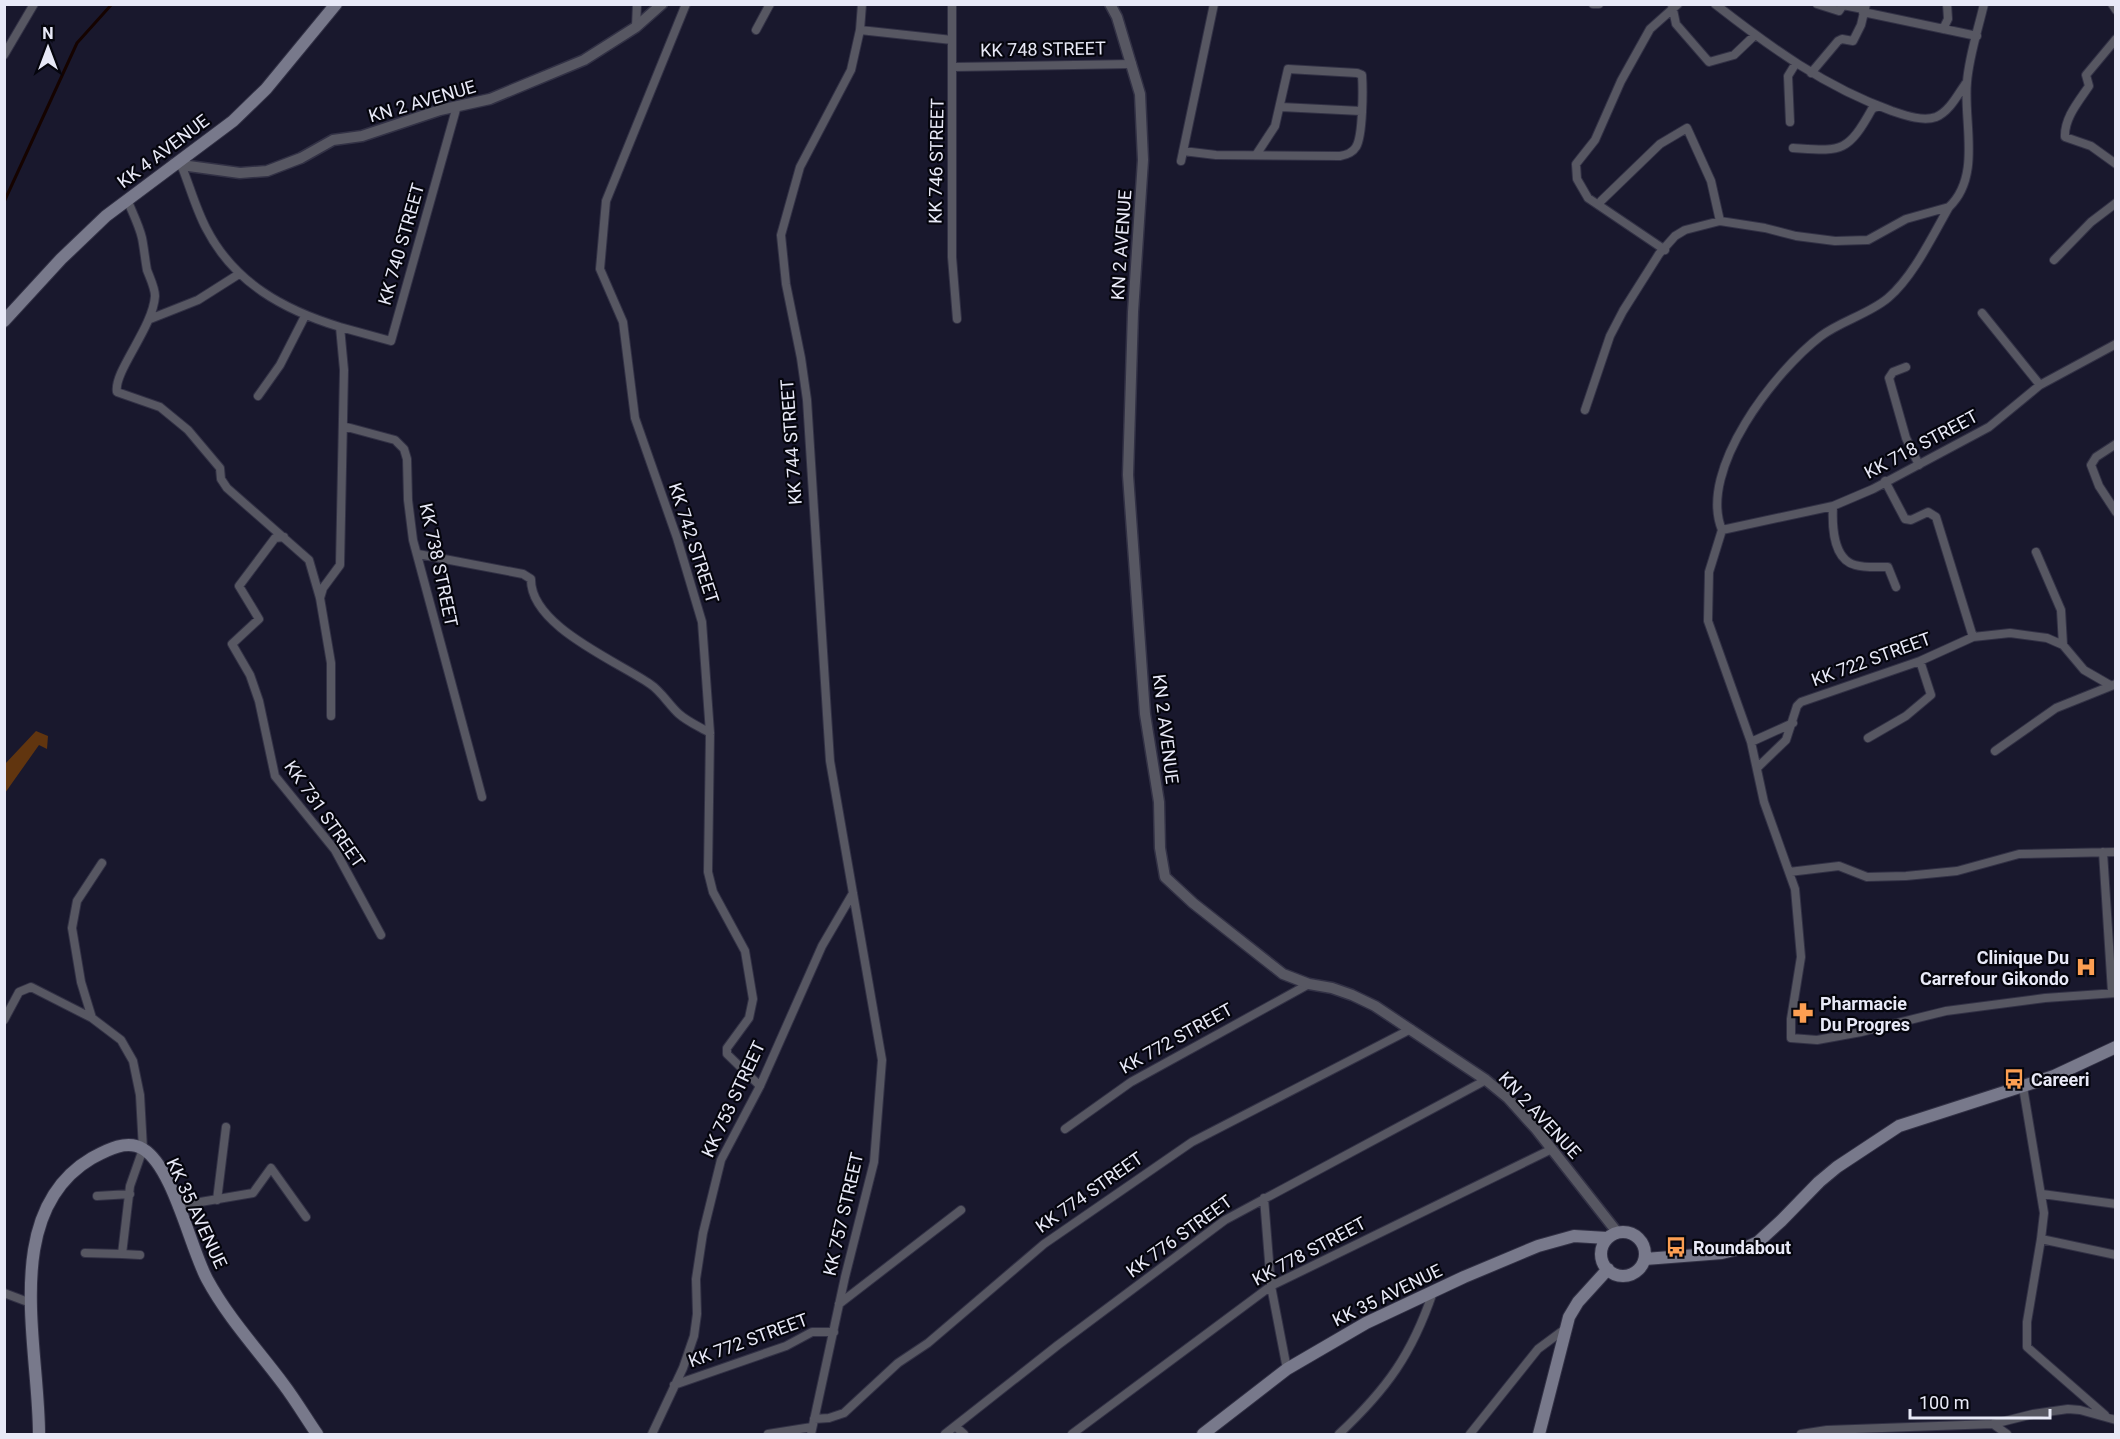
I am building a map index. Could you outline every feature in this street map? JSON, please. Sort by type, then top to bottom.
[{"type":"main road","name":"KK 4 AVENUE","points":[[4,321],[61,259],[128,199],[178,165],[232,121],[266,89],[336,4]]},
{"type":"main road","points":[[1645,1259],[1722,1253],[1758,1242],[1838,1167],[1899,1126],[2054,1076],[2115,1047]]},
{"type":"main road","name":"KK 35 AVENUE","points":[[39,1434],[28,1302],[28,1265],[34,1235],[41,1213],[64,1178],[86,1161],[112,1147],[143,1149],[160,1166],[206,1278],[240,1332],[284,1385],[317,1434]]},
{"type":"main road","points":[[1629,1232],[1639,1238],[1645,1247],[1645,1259],[1639,1269],[1629,1275],[1618,1275],[1608,1269],[1601,1254],[1612,1235],[1629,1232]]},
{"type":"main road","name":"KK 35 AVENUE","points":[[1203,1434],[1287,1369],[1366,1323],[1554,1241],[1582,1235],[1612,1235]]},
{"type":"main road","points":[[1539,1434],[1560,1358],[1565,1329],[1573,1308],[1608,1269]]},
{"type":"street","points":[[4,55],[34,4]]},
{"type":"street","points":[[636,27],[637,4]]},
{"type":"street","name":"KN 2 AVENUE","points":[[178,165],[240,173],[267,171],[301,158],[333,140],[362,136],[440,110],[490,99],[576,64],[636,27],[662,4]]},
{"type":"street","name":"KK 742 STREET","points":[[686,4],[606,201],[600,269],[623,322],[635,418],[677,538],[702,622],[710,733],[708,872],[713,892],[745,951],[753,999],[749,1018],[726,1048],[728,1054],[760,1086]]},
{"type":"street","points":[[756,30],[770,4]]},
{"type":"street","name":"KK 744 STREET","points":[[853,892],[830,761],[807,400],[786,284],[781,235],[800,166],[842,92],[851,70],[860,30],[862,4]]},
{"type":"street","name":"KK 746 STREET","points":[[952,4],[954,67],[952,257],[957,319]]},
{"type":"street","name":"KN 2 AVENUE","points":[[1110,4],[1117,17],[1140,94],[1143,160],[1133,312],[1128,475],[1145,714],[1159,802],[1160,848],[1165,877],[1283,974],[1309,984],[1352,995],[1411,1029],[1486,1080],[1508,1098],[1552,1149],[1612,1235]]},
{"type":"street","points":[[1181,161],[1214,4]]},
{"type":"street","points":[[1593,4],[1599,4]]},
{"type":"street","points":[[1715,4],[1755,35],[1811,73],[1852,96],[1878,106],[1918,118],[1937,117],[1949,108],[1967,82]]},
{"type":"street","points":[[1817,4],[1839,11],[1843,5],[1864,9],[1977,36]]},
{"type":"street","points":[[1943,29],[1948,19],[1947,4]]},
{"type":"street","points":[[1984,4],[1967,82],[1967,161],[1959,198],[1949,207],[1902,284],[1887,299],[1822,335],[1794,359],[1748,418],[1732,447],[1719,486],[1717,506],[1722,530],[1709,572],[1708,621],[1758,767],[1764,802],[1789,872],[1799,915],[1801,957],[1791,1019],[1791,1038],[1817,1040],[1861,1032],[1946,1011],[2114,992],[2103,852]]},
{"type":"street","points":[[2112,4],[2115,10]]},
{"type":"street","points":[[1674,6],[1676,24],[1709,62],[1734,54],[1755,35]]},
{"type":"street","points":[[1665,250],[1588,198],[1577,179],[1576,164],[1595,141],[1621,81],[1650,29],[1674,6]]},
{"type":"street","points":[[1811,73],[1838,41],[1842,39],[1853,41],[1861,25],[1864,9]]},
{"type":"street","points":[[860,30],[952,40]]},
{"type":"street","points":[[2115,39],[2086,75],[2089,86],[2072,112],[2065,129],[2065,137],[2091,146],[2115,164]]},
{"type":"street","points":[[1790,122],[1788,76],[1796,63]]},
{"type":"street","name":"KK 748 STREET","points":[[954,67],[1132,64]]},
{"type":"street","points":[[1184,151],[1216,155],[1256,155],[1347,154],[1356,147],[1363,80],[1360,74],[1292,68],[1286,72],[1281,107],[1269,140],[1256,155]]},
{"type":"street","name":"KK 740 STREET","points":[[340,327],[391,341],[457,106]]},
{"type":"street","points":[[1793,148],[1837,150],[1845,147],[1872,109],[1878,106]]},
{"type":"street","points":[[1281,107],[1361,111]]},
{"type":"street","points":[[1601,201],[1660,144],[1687,128],[1711,181],[1720,221]]},
{"type":"street","points":[[178,165],[206,228],[239,274],[251,285],[305,316],[340,327],[344,370],[340,565],[323,588],[320,598]]},
{"type":"street","points":[[128,199],[142,236],[147,267],[155,294],[150,319],[130,360],[120,372],[115,384],[117,392],[160,407],[188,430],[220,468],[224,484],[309,560],[320,598],[330,663],[331,716]]},
{"type":"street","points":[[2054,260],[2091,222],[2115,203]]},
{"type":"street","points":[[1585,410],[1610,336],[1659,255],[1675,236],[1685,230],[1720,221],[1766,228],[1796,236],[1835,241],[1868,240],[1906,219],[1949,207]]},
{"type":"street","points":[[150,319],[198,300],[239,274]]},
{"type":"street","points":[[1982,313],[2040,385]]},
{"type":"street","points":[[258,396],[280,365],[305,316]]},
{"type":"street","name":"KK 718 STREET","points":[[1722,530],[1833,506],[1873,489],[1989,428],[2040,385],[2115,344]]},
{"type":"street","points":[[1906,367],[1893,372],[1889,378],[1906,438],[1919,465]]},
{"type":"street","name":"KK 738 STREET","points":[[343,426],[395,440],[404,449],[407,459],[408,500],[413,540],[442,659],[482,797]]},
{"type":"street","points":[[2115,444],[2096,457],[2091,465],[2098,486],[2115,512]]},
{"type":"street","points":[[1885,481],[1905,519],[1911,520],[1928,512],[1936,517],[1973,638]]},
{"type":"street","points":[[1833,506],[1836,543],[1845,559],[1852,565],[1888,567],[1896,587]]},
{"type":"street","name":"KK 731 STREET","points":[[284,537],[275,538],[239,586],[259,619],[232,644],[250,675],[259,701],[275,776],[335,850],[381,935]]},
{"type":"street","points":[[2036,552],[2061,610],[2063,645],[2084,670],[2112,685]]},
{"type":"street","points":[[418,554],[523,574],[531,579],[530,592],[538,604],[576,641],[652,684],[680,715],[710,733]]},
{"type":"street","name":"KK 722 STREET","points":[[1758,767],[1786,740],[1797,706],[1801,702],[1920,661],[1973,638],[2020,634],[2047,638],[2063,645]]},
{"type":"street","points":[[1869,738],[1906,716],[1931,695],[1920,661]]},
{"type":"street","points":[[1995,752],[2056,708],[2112,685]]},
{"type":"street","points":[[1750,742],[1793,723]]},
{"type":"street","points":[[1789,872],[1839,866],[1867,877],[1906,876],[1957,871],[2019,854],[2115,852]]},
{"type":"street","points":[[92,1018],[81,982],[72,918],[77,901],[102,863]]},
{"type":"street","name":"KK 753 STREET","points":[[652,1434],[683,1368],[694,1336],[697,1314],[696,1279],[703,1233],[721,1160],[760,1086],[822,946],[853,892]]},
{"type":"street","name":"KK 757 STREET","points":[[813,1427],[839,1304],[874,1161],[882,1060],[853,892]]},
{"type":"street","name":"KK 772 STREET","points":[[1065,1129],[1131,1082],[1309,984]]},
{"type":"street","points":[[4,1020],[19,992],[31,987],[92,1018],[121,1040],[133,1061],[140,1095],[143,1149],[135,1169],[122,1254]]},
{"type":"street","name":"KK 774 STREET","points":[[768,1434],[813,1427],[844,1413],[898,1363],[928,1343],[1044,1244],[1192,1142],[1411,1029]]},
{"type":"street","name":"KK 776 STREET","points":[[945,1434],[1224,1220],[1367,1146],[1486,1080]]},
{"type":"street","points":[[2023,1087],[2044,1213],[2027,1322],[2027,1347],[2111,1418]]},
{"type":"street","points":[[217,1200],[226,1127]]},
{"type":"street","name":"KK 778 STREET","points":[[1072,1434],[1270,1286],[1552,1149]]},
{"type":"street","points":[[177,1206],[253,1193],[272,1168],[306,1217]]},
{"type":"street","points":[[97,1197],[130,1194]]},
{"type":"street","points":[[2042,1194],[2115,1204]]},
{"type":"street","points":[[1264,1198],[1270,1286],[1287,1369]]},
{"type":"street","points":[[839,1304],[962,1210]]},
{"type":"street","points":[[2041,1239],[2115,1255]]},
{"type":"street","points":[[86,1254],[140,1256]]},
{"type":"street","points":[[1340,1434],[1376,1398],[1395,1372],[1420,1331],[1433,1292]]},
{"type":"street","points":[[4,1293],[28,1302]]},
{"type":"street","points":[[1470,1434],[1538,1348],[1565,1329]]},
{"type":"street","name":"KK 772 STREET","points":[[674,1385],[786,1346],[812,1332],[834,1332]]},
{"type":"street","points":[[1801,1434],[1827,1430],[1993,1424],[2058,1410],[2080,1410],[2111,1418]]},
{"type":"street","points":[[1993,1424],[2007,1434]]},
{"type":"street","points":[[955,1426],[964,1434]]},
{"type":"shaded area","points":[[36,731],[48,736],[47,749],[39,745],[5,793],[5,764]]},
{"type":"waterway","points":[[4,202],[77,43],[112,4]]},
{"type":"place","name":"Clinique Du Carrefour Gikondo","points":[[2086,967]]},
{"type":"place","name":"Pharmacie Du Progres","points":[[1803,1013]]},
{"type":"place","name":"Careeri","points":[[2014,1079]]},
{"type":"place","name":"Roundabout","points":[[1676,1247]]}]
